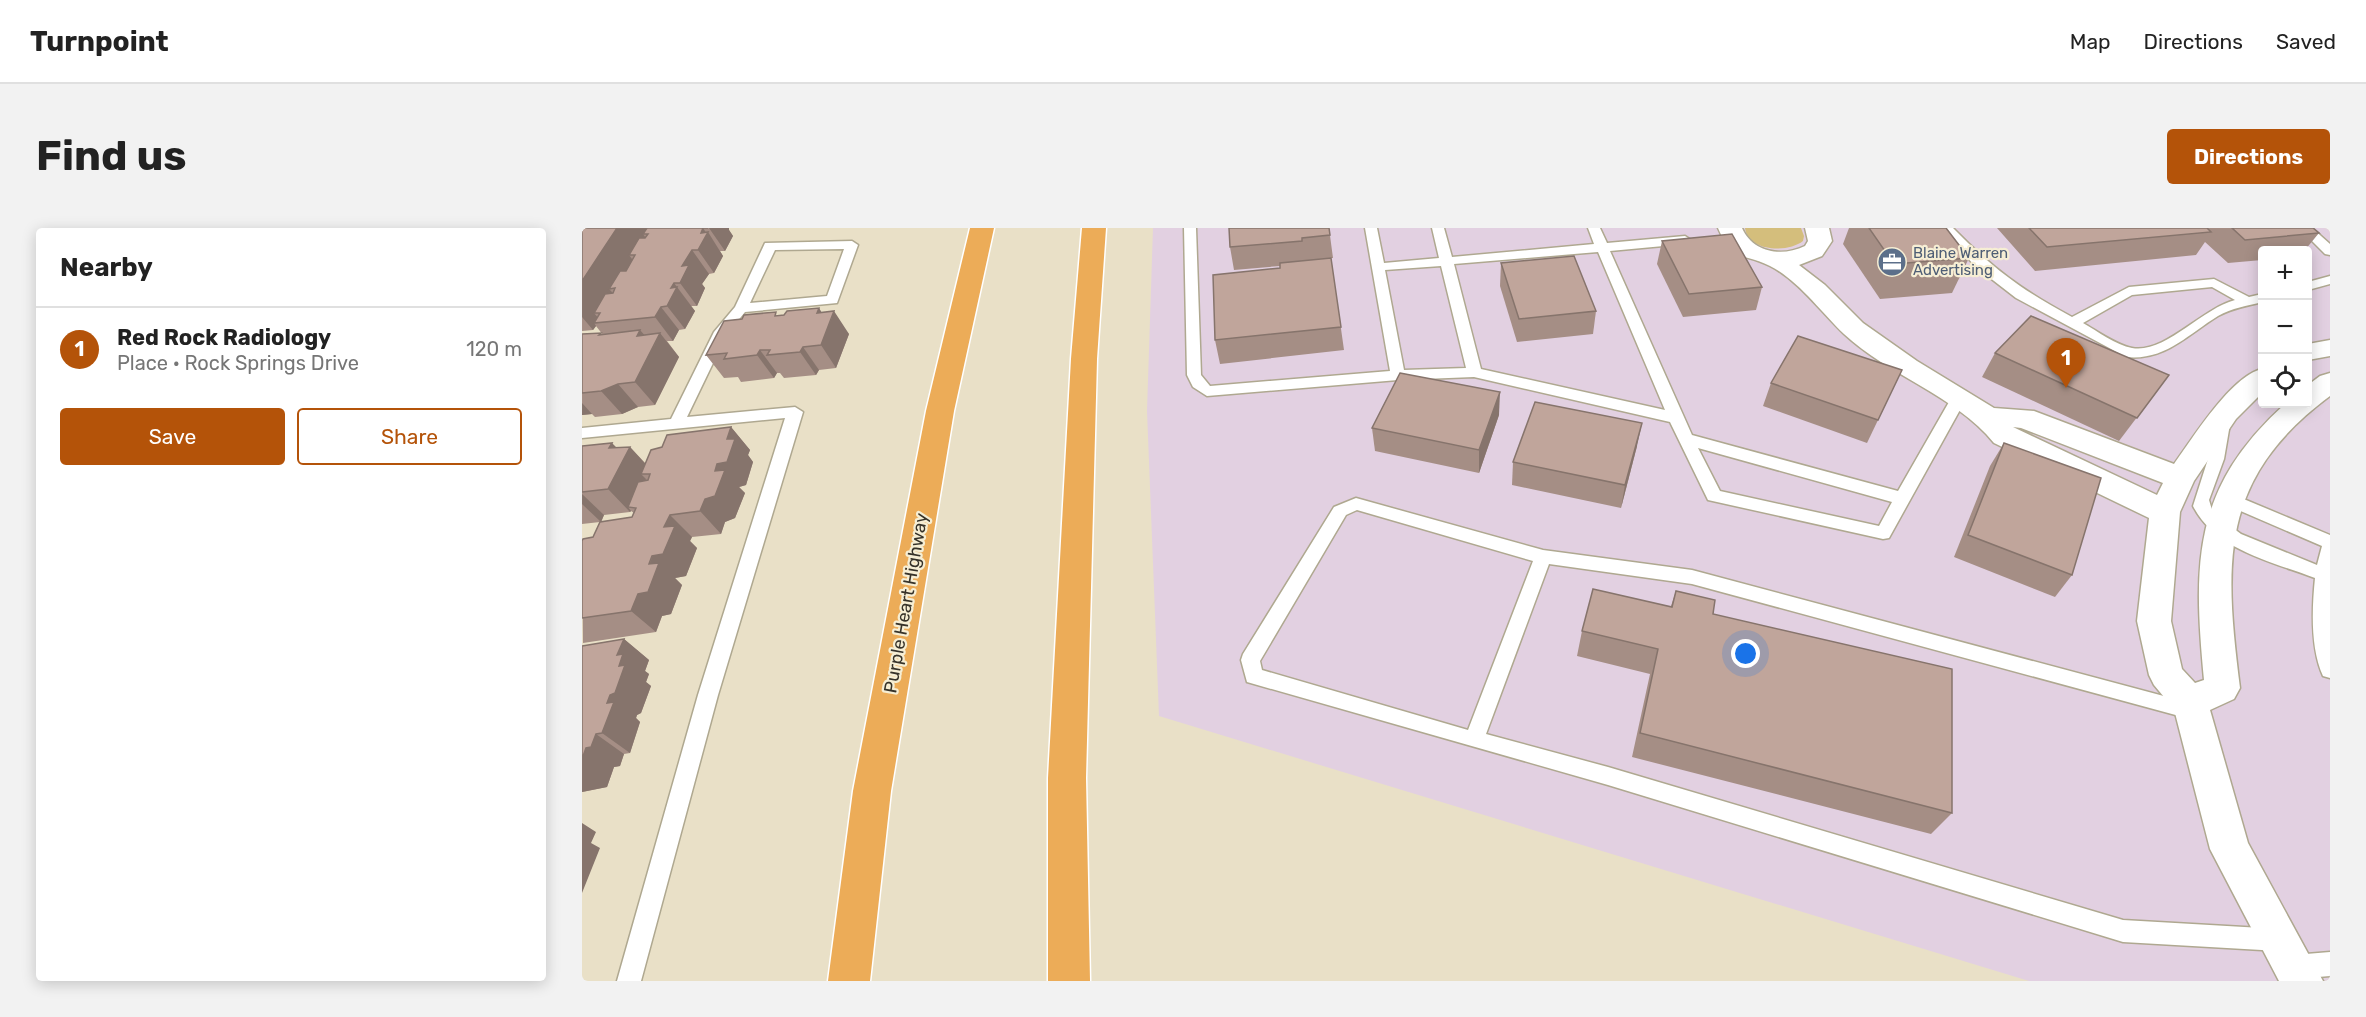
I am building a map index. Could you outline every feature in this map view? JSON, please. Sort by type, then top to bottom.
[{"type":"highway","name":"Purple Heart Highway","points":[[849,981],[872,790],[940,411],[982,228]]},
{"type":"highway","points":[[1069,981],[1067,778],[1084,359],[1094,228]]},
{"type":"street","points":[[1776,259],[1806,256],[1815,251],[1821,243],[1821,235],[1816,228]]},
{"type":"street","points":[[1727,233],[1747,250],[1776,259],[1816,290],[1854,329],[1907,367],[1988,417],[2004,436],[2165,512]]},
{"type":"street","points":[[1806,256],[1816,290]]},
{"type":"street","points":[[2312,351],[2330,348]]},
{"type":"street","points":[[2258,382],[2224,415],[2180,478],[2165,512],[2154,621],[2166,675],[2192,707],[2230,849],[2301,963]]},
{"type":"street","points":[[2312,395],[2330,382]]},
{"type":"street","points":[[2192,707],[2222,687],[2212,579],[2224,514],[2253,452],[2297,408]]},
{"type":"street","points":[[1988,417],[2024,418],[2180,478]]},
{"type":"lane","points":[[1190,228],[1194,375],[1198,384],[1207,391],[1398,375],[1474,372],[1676,418]]},
{"type":"lane","points":[[1371,228],[1380,267],[1398,375]]},
{"type":"lane","points":[[1438,228],[1474,372]]},
{"type":"lane","points":[[1594,228],[1676,418],[1714,496],[1882,532],[1904,499],[1958,399]]},
{"type":"lane","points":[[1946,228],[1996,278],[2126,352],[2142,356],[2156,351],[2225,308],[2258,299]]},
{"type":"lane","points":[[2306,228],[2330,251]]},
{"type":"lane","points":[[1380,267],[1696,238]]},
{"type":"lane","points":[[676,424],[721,332],[741,308],[770,246],[852,245],[832,300],[741,308]]},
{"type":"lane","points":[[2312,285],[2330,280]]},
{"type":"lane","points":[[2072,323],[2129,291],[2214,283],[2248,302]]},
{"type":"lane","points":[[582,433],[795,412],[721,645],[683,776],[629,981]]},
{"type":"lane","points":[[2224,415],[2218,460],[2203,491],[2201,505],[2205,515],[2224,514],[2330,542]]},
{"type":"lane","points":[[1686,439],[1904,499]]},
{"type":"lane","points":[[2192,707],[1692,577],[1543,557],[1356,504],[1340,511],[1250,660],[1254,676],[1608,776],[2123,931],[2301,963]]},
{"type":"lane","points":[[2224,514],[2231,538],[2325,585]]},
{"type":"lane","points":[[2329,663],[2322,635],[2330,548]]},
{"type":"lane","points":[[1474,740],[1543,557]]},
{"type":"shaded area","points":[[1153,228],[2330,228],[2330,981],[2029,981],[1159,716],[1147,411]]},
{"type":"shaded area","points":[[1745,228],[1801,228],[1804,236],[1803,241],[1796,245],[1770,248],[1753,242]]},
{"type":"building","points":[[582,228],[617,228],[582,281]]},
{"type":"building","points":[[647,228],[703,228],[701,233],[708,232],[698,250],[692,250],[682,266],[689,265],[680,283],[674,283],[671,288],[677,287],[667,306],[661,307],[655,317],[594,323],[600,313],[594,313],[605,294],[613,293],[615,288],[609,289],[620,271],[626,271],[635,255],[629,255],[639,238],[645,238],[648,234],[643,234]]},
{"type":"building","points":[[1229,228],[1329,228],[1330,235],[1302,238],[1302,241],[1230,247]]},
{"type":"building","points":[[1869,228],[1946,228],[1969,258],[1894,264]]},
{"type":"building","points":[[2029,228],[2207,228],[2211,232],[2047,247]]},
{"type":"building","points":[[2232,228],[2313,228],[2319,233],[2245,240]]},
{"type":"building","points":[[1732,234],[1762,287],[1689,294],[1662,241]]},
{"type":"building","points":[[1574,256],[1596,311],[1519,319],[1501,263]]},
{"type":"building","points":[[1331,258],[1341,327],[1215,340],[1213,275],[1280,268],[1280,263]]},
{"type":"building","points":[[819,308],[817,313],[834,311],[821,345],[803,347],[800,352],[767,355],[770,350],[760,350],[757,355],[724,359],[727,353],[706,355],[724,321],[742,319],[744,315],[776,312],[775,316],[784,315],[787,311]]},
{"type":"building","points":[[2031,316],[2169,375],[2137,418],[1995,353]]},
{"type":"building","points":[[640,330],[637,336],[660,333],[635,382],[618,384],[601,391],[582,393],[582,334],[601,333],[599,335]]},
{"type":"building","points":[[1798,336],[1902,370],[1878,420],[1771,383]]},
{"type":"building","points":[[1400,373],[1500,392],[1479,450],[1372,428]]},
{"type":"building","points":[[1535,402],[1642,423],[1625,485],[1513,462]]},
{"type":"building","points":[[731,427],[727,439],[735,439],[727,462],[717,464],[715,471],[725,470],[715,496],[705,499],[700,511],[670,515],[664,527],[675,526],[663,554],[652,556],[649,564],[659,563],[648,592],[638,594],[631,611],[582,618],[582,541],[593,537],[600,522],[632,517],[636,508],[628,507],[638,482],[648,480],[650,474],[641,474],[651,450],[662,447],[667,435]]},
{"type":"building","points":[[612,443],[609,448],[630,447],[608,489],[582,492],[582,446]]},
{"type":"building","points":[[2004,443],[2101,478],[2072,575],[1968,535]]},
{"type":"building","points":[[1593,589],[1672,607],[1676,591],[1715,600],[1713,614],[1952,669],[1952,813],[1640,733],[1658,649],[1582,631]]},
{"type":"building","points":[[624,639],[617,655],[623,654],[619,666],[625,665],[615,693],[610,695],[607,703],[614,702],[602,733],[596,734],[591,747],[586,748],[582,759],[582,646]]},
{"type":"place","name":"Blaine Warren Advertising","points":[[1892,262]]},
{"type":"place","name":"Red Rock Radiology","points":[[2066,388]]}]
